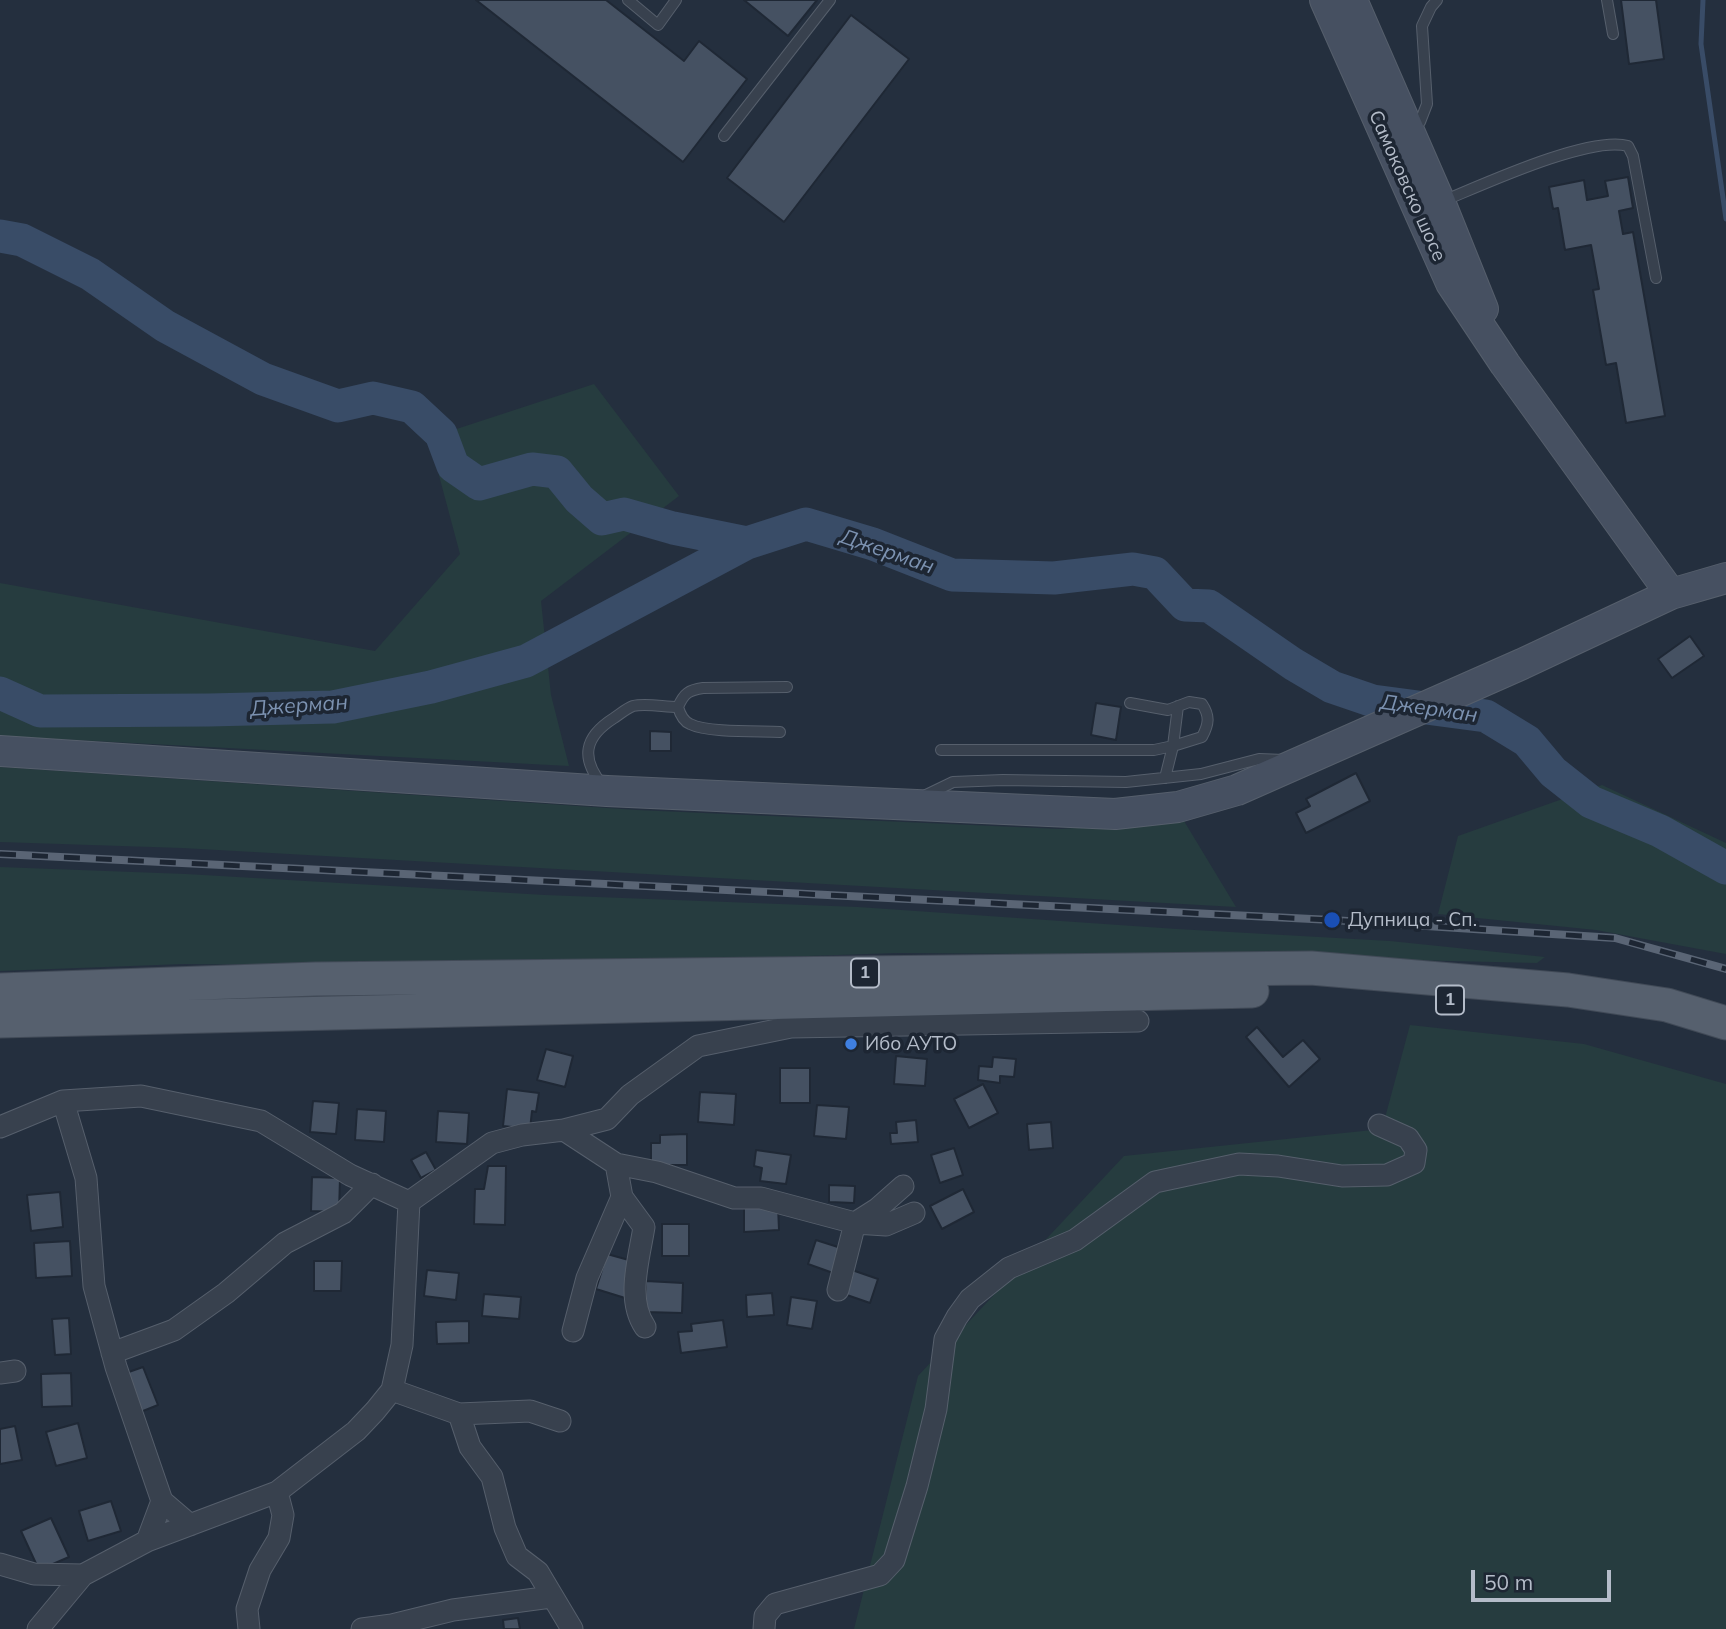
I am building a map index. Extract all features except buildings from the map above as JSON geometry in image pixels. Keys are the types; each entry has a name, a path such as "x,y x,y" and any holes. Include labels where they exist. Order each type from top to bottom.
{"main road":[{"name":"Самоковско шосе","path":"1325,0 1451,283 1505,365 1671,594"},
{"name":"Самоковско шосе","path":"1352,0 1440,202 1505,365"},
{"path":"0,751 607,791 1115,814 1178,807 1237,790 1311,759 1671,594 1726,578"},
{"name":"1","path":"0,990 316,979 1311,968 1568,990 1667,1005 1726,1023"},
{"name":"1","path":"0,1021 1325,989 1663,1021 1726,1040"}],"street":[{"path":"409,1202 492,1143 607,1119 629,1095 698,1046 791,1027 1138,1021"},
{"path":"0,1127 63,1101 141,1096 261,1121 351,1174 409,1202"},
{"path":"63,1101 86,1178 94,1286 112,1353 162,1501 190,1525"},
{"path":"764,1629 765,1616 775,1604 880,1575 894,1560 917,1486 936,1409 945,1339 970,1299 1009,1268 1076,1240 1155,1182 1239,1164 1278,1166 1342,1176 1387,1175 1414,1163 1416,1150 1408,1138 1379,1125"},
{"path":"564,1130 616,1164 657,1172 734,1198 761,1198 855,1223 886,1225 914,1213"},
{"path":"616,1164 622,1197 643,1227 653,1256"},
{"path":"112,1353 174,1330 226,1293 285,1243 343,1213 372,1184"},
{"path":"838,1290 855,1223 877,1209 903,1186"},
{"path":"573,1331 587,1278 622,1197"},
{"path":"38,1629 83,1574 147,1541 277,1492 356,1431 392,1390 402,1345 409,1202"},
{"path":"643,1227 635,1297 636,1315 645,1327"},
{"path":"392,1390 459,1414 530,1411 560,1421"},
{"path":"459,1414 470,1447 492,1477 505,1528 517,1556 538,1572 572,1629"},
{"path":"249,1629 247,1609 260,1570 279,1538 283,1515 277,1492"},
{"path":"147,1541 162,1501"},
{"path":"0,1564 34,1574 83,1574"},
{"path":"362,1629 393,1625 453,1610 551,1597"}],"lane":[{"path":"628,0 658,25 676,0"},
{"path":"724,136 830,0"},
{"path":"1408,129 1420,122 1425,115 1427,104 1422,26 1437,0"},
{"path":"1608,0 1614,34"},
{"path":"1440,202 1547,159 1615,142 1628,146 1633,156 1656,278"},
{"path":"780,732 702,728 688,724 680,715 678,707 683,695 691,689 717,686 787,687"},
{"path":"941,750 1154,750 1202,737 1208,726 1209,714 1202,704 1189,702 1168,710 1130,703"},
{"path":"607,791 594,775 589,762 588,747 599,728 632,706 678,707"},
{"path":"1165,778 1173,746 1178,706"},
{"path":"904,806 953,782 1003,779 1126,782 1201,774 1259,759 1311,759"}],"green space":[{"path":"594,384 679,496 541,601 551,695 569,766 0,736 0,583 375,651 460,554 429,438"},
{"path":"0,767 637,810 1060,829 1184,821 1236,907 182,848 0,842"},
{"path":"1602,785 1726,843 1726,954 1596,930 1438,914 1458,836"},
{"path":"0,867 186,874 545,895 858,907 1390,941 1545,957 1537,963 1190,955 896,953 490,967 183,964 0,971"},
{"path":"1410,1025 1584,1044 1726,1084 1726,1629 854,1629 918,1376 1124,1156 1382,1129"}],"waterway":[{"path":"1703,0 1701,44 1726,219"},
{"path":"0,236 22,240 90,274 165,326 263,379 338,406 373,398 412,407 441,434 453,466 479,484 532,469 557,472 579,499 602,519 624,514 673,528 747,543"},
{"name":"Джерман","path":"0,693 40,711 209,710 333,707 431,687 526,661 747,543 806,524 873,544 952,575 1054,578 1133,569 1155,573 1185,605 1209,606 1293,664 1332,687 1373,701 1486,716 1527,741 1553,772 1591,802 1660,831 1726,868"}],"railway":[{"path":"0,854 1332,920 1615,938 1726,969"}],"place":[{"name":"Дупница - Сп.","path":"1332,920"},
{"name":"Ибо АУТО","path":"851,1044"}]}
